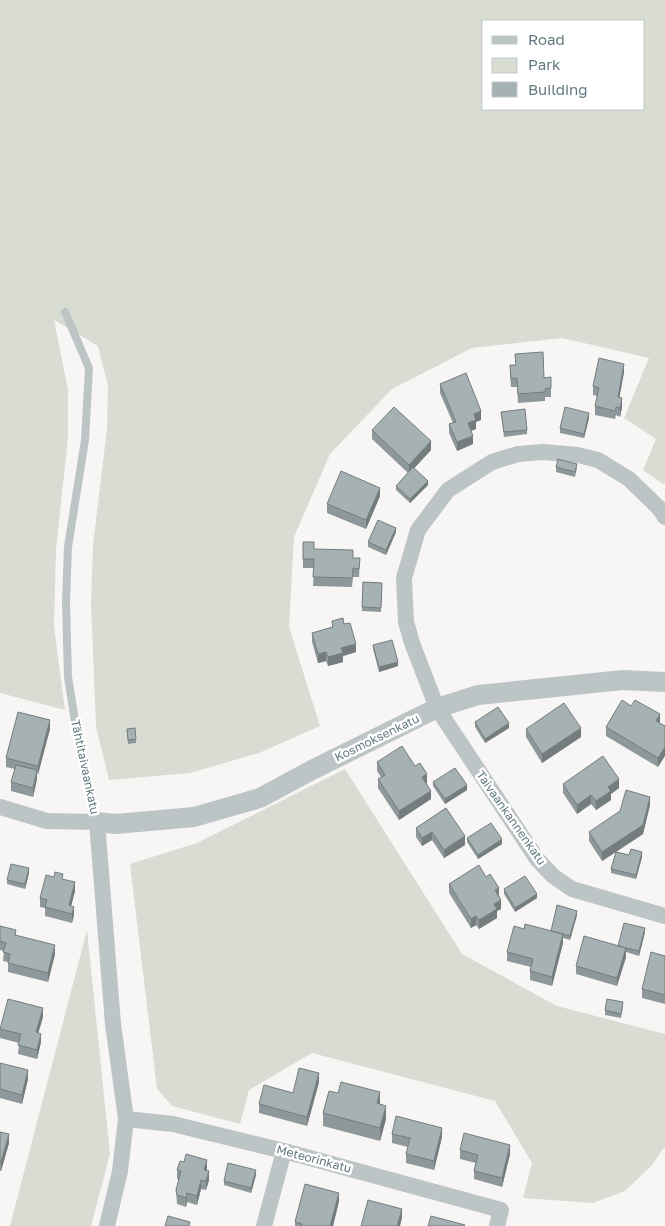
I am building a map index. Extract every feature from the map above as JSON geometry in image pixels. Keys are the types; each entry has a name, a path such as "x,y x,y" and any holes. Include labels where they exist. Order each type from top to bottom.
{"street":[{"name":"Taivaankannenkatu","path":"665,518 659,508 629,479 598,460 578,455 542,452 518,454 492,462 448,490 418,530 404,578 406,622 437,708 537,859 553,876 572,889 590,896 665,916"},
{"name":"Kosmoksenkatu","path":"97,822 116,824 194,817 260,798 437,708 478,696 623,680 665,682"},
{"path":"0,808 47,821 97,822"},
{"name":"Tähtitaivaankatu","path":"97,822 113,1024 126,1119 120,1171 107,1226"},
{"name":"Meteorinkatu","path":"126,1119 173,1124 284,1151 499,1218"},
{"path":"264,1226 284,1151"}],"lane":[{"name":"Tähtitaivaankatu","path":"65,312 89,368 85,440 68,547 66,602 68,676 81,759 97,822"}],"green space":[{"path":"0,0 665,0 665,482 663,484 643,470 656,439 624,418 649,358 562,338 472,348 392,389 330,454 294,537 289,627 320,726 259,753 190,773 109,780 96,727 91,602 93,545 107,429 108,386 98,346 54,320 68,390 68,438 56,549 54,626 65,710 0,693"},
{"path":"345,769 462,954 557,1006 665,1034 665,1146 652,1165 625,1191 593,1203 523,1198 532,1163 495,1101 312,1053 249,1090 240,1124 172,1106 157,1089 130,864 197,843"},
{"path":"87,930 110,1154 91,1226 10,1226"}],"building":[{"path":"543,352 544,378 551,377 551,388 545,389 545,392 518,394 517,378 511,379 510,365 516,365 515,354"},
{"path":"599,358 624,364 618,397 622,398 620,408 616,407 615,411 595,406 599,388 593,386"},
{"path":"466,373 481,411 474,414 476,420 468,423 473,436 457,442 449,424 456,422 440,384"},
{"path":"394,407 431,441 409,465 372,430"},
{"path":"565,407 589,413 584,434 560,428"},
{"path":"525,409 527,430 504,432 501,412"},
{"path":"558,459 577,464 575,472 556,467"},
{"path":"413,467 428,481 410,499 396,486"},
{"path":"341,471 380,488 366,520 327,504"},
{"path":"378,520 396,528 386,550 368,542"},
{"path":"303,542 314,542 314,549 353,550 353,558 360,558 359,569 353,568 352,578 313,577 314,559 303,559"},
{"path":"363,582 382,583 381,608 362,607"},
{"path":"343,618 344,624 350,623 356,644 341,648 343,653 328,657 326,652 318,654 312,633 333,627 332,621"},
{"path":"392,640 398,662 379,667 373,645"},
{"path":"622,700 631,706 635,700 660,714 656,721 665,726 665,747 658,758 606,727"},
{"path":"564,703 581,728 542,754 526,729"},
{"path":"498,707 509,723 485,739 475,722"},
{"path":"18,712 50,720 38,766 6,758"},
{"path":"135,728 136,739 128,740 127,729"},
{"path":"402,746 415,766 420,763 427,774 422,777 431,791 399,811 378,779 385,775 377,762"},
{"path":"603,756 619,779 608,787 611,791 596,801 591,795 577,805 563,784"},
{"path":"16,765 37,770 33,788 11,782"},
{"path":"455,768 467,785 445,799 433,782"},
{"path":"626,790 650,797 643,825 602,852 589,832 620,811"},
{"path":"446,808 465,836 444,850 432,832 422,838 416,828"},
{"path":"491,823 502,839 478,855 467,838"},
{"path":"631,849 642,852 636,875 611,869 616,852 629,855"},
{"path":"11,864 29,868 25,884 7,880"},
{"path":"479,865 486,877 490,874 499,888 495,890 501,900 494,904 497,909 479,920 476,916 471,919 449,884"},
{"path":"55,872 63,874 62,879 75,882 69,905 74,907 72,914 45,907 47,900 40,898 46,875 54,877"},
{"path":"525,876 537,894 515,908 504,889"},
{"path":"557,905 577,911 570,936 551,931"},
{"path":"624,923 645,928 639,951 618,946"},
{"path":"525,924 563,934 552,977 530,971 533,959 507,952 514,926 524,929"},
{"path":"0,926 16,930 15,935 55,945 48,973 8,963 10,954 3,952 6,943 0,941"},
{"path":"584,936 626,948 617,978 576,966"},
{"path":"651,952 665,956 665,995 642,989"},
{"path":"8,999 43,1008 36,1032 41,1034 37,1050 18,1045 21,1034 0,1029"},
{"path":"607,999 623,1002 621,1014 605,1010"},
{"path":"0,1063 28,1070 22,1095 0,1089"},
{"path":"299,1068 319,1073 307,1117 259,1104 264,1085 293,1093"},
{"path":"341,1082 380,1092 377,1103 386,1106 380,1128 323,1113 329,1091 338,1093"},
{"path":"396,1116 442,1128 434,1161 406,1154 410,1138 392,1134"},
{"path":"0,1132 9,1134 1,1162 0,1162"},
{"path":"464,1133 510,1145 502,1178 474,1171 478,1155 460,1150"},
{"path":"186,1154 207,1160 204,1170 209,1171 206,1181 201,1180 197,1196 187,1193 186,1198 177,1195 176,1190 181,1171 177,1170 180,1161 184,1162"},
{"path":"228,1163 256,1170 251,1188 224,1181"},
{"path":"305,1184 339,1193 330,1226 301,1226 302,1224 295,1222"},
{"path":"368,1200 402,1209 397,1226 361,1226"},
{"path":"168,1216 190,1222 189,1226 165,1226"},
{"path":"431,1216 465,1225 428,1226"}]}
